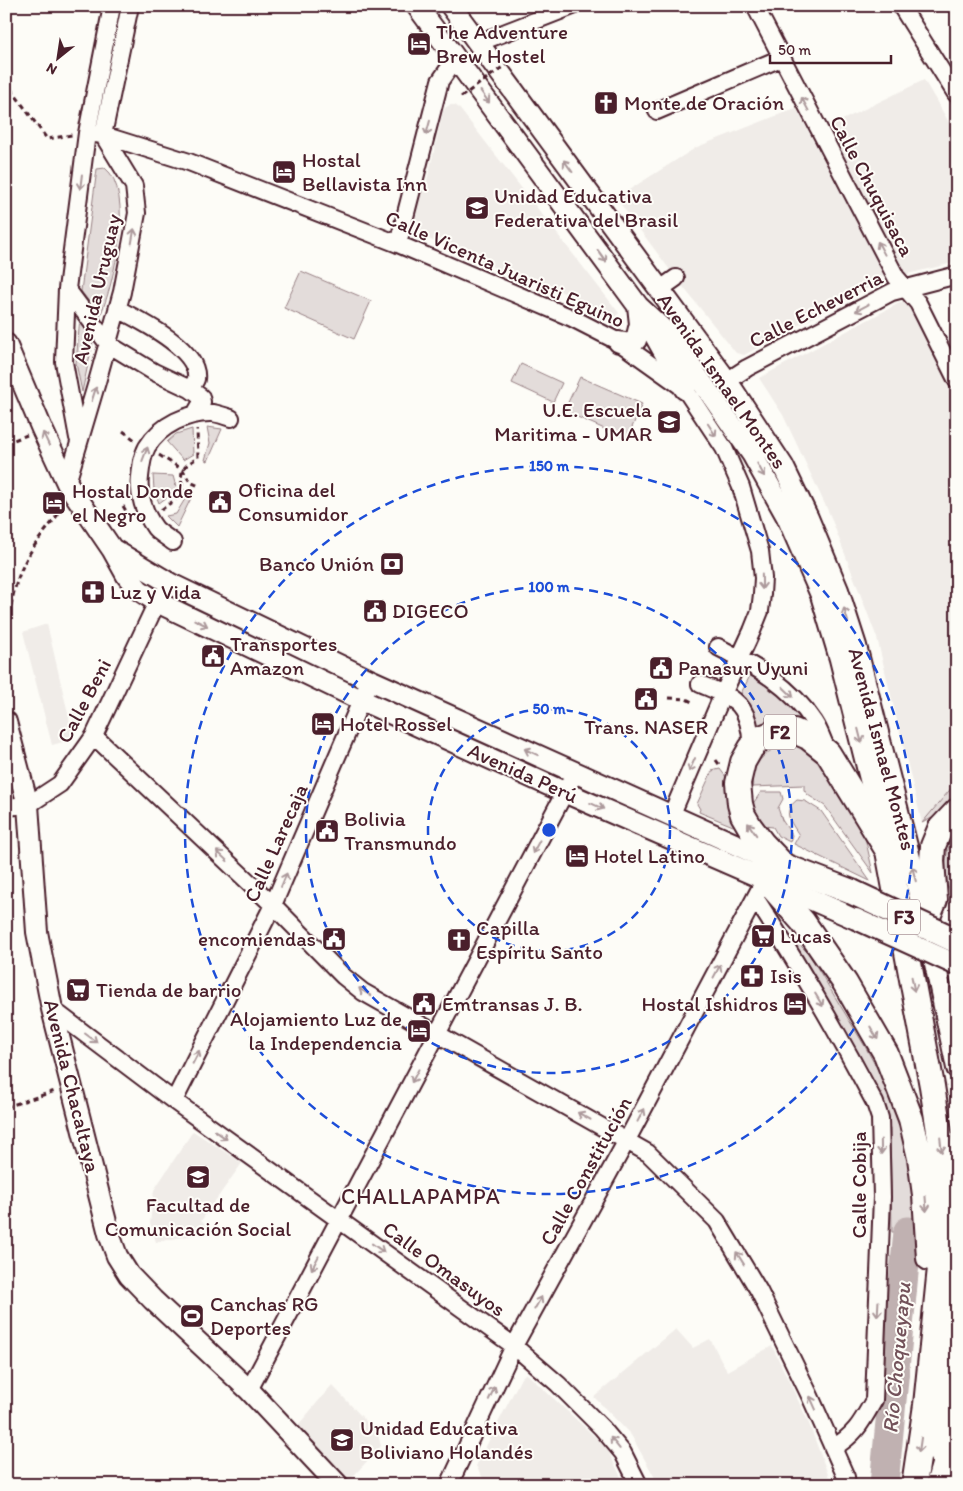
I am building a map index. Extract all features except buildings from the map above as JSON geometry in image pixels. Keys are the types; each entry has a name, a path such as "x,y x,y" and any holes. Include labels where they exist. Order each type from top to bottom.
{"highway":[{"name":"F2","path":"768,881 762,843 743,815 740,804 738,794 739,774 751,748 761,738 776,732 794,731 808,737 828,753 888,850 932,1086 941,1144 946,1209 926,1405 914,1485"},
{"path":"926,921 935,900 932,861 933,846 940,829 957,811"},
{"path":"768,881 803,922 845,983 886,1054 911,1119 926,1195 929,1252 925,1316 926,1405"},
{"name":"Avenida Perú","path":"768,881 852,892 957,941"},
{"path":"937,1485 957,1420"}],"main road":[{"name":"Avenida Ismael Montes","path":"417,6 638,306 667,333 752,454 787,517 820,595 840,659 888,850"},
{"name":"Avenida Ismael Montes","path":"451,6 727,381 783,466 808,518 838,590 858,656 926,921 957,1068"},
{"path":"456,58 478,43"},
{"path":"638,306 659,290"},
{"path":"619,342 631,344 636,340 640,324 638,306"},
{"path":"638,306 685,389"},
{"name":"Avenida Perú","path":"6,344 67,483 112,549 126,576 139,590 157,602 362,700 564,792 957,964"},
{"name":"Avenida Perú","path":"112,549 171,584 370,680 670,816 768,881"},
{"name":"Avenida Chacaltaya","path":"6,722 28,805 38,932 52,1009 109,1234 117,1256 129,1275 153,1300 249,1390 338,1485"},
{"path":"662,835 670,816"},
{"path":"937,1485 957,1280"}],"street":[{"name":"Avenida Uruguay","path":"79,440 64,362 67,289 95,134 112,6"},
{"name":"Avenida Uruguay","path":"95,134 130,6"},
{"path":"478,43 573,6"},
{"name":"Calle Chuquisaca","path":"755,6 896,277 918,303 957,381"},
{"path":"901,6 956,94"},
{"path":"398,244 440,80 456,58"},
{"path":"657,111 781,58"},
{"name":"Avenida Uruguay","path":"67,483 118,309 137,213 134,186 95,134"},
{"name":"Calle Vicenta Juaristi Eguino","path":"95,134 189,162 398,244 572,318 619,342 685,389 724,448 741,487 760,551 763,578 760,611 670,816"},
{"name":"Calle Echeverria","path":"727,381 747,368 892,292 957,275"},
{"path":"659,290 676,278"},
{"path":"67,289 108,344 154,372 190,389 201,397 202,402 196,420"},
{"path":"118,309 172,340 185,352 196,370 196,380 190,389"},
{"path":"173,542 155,528 142,504 139,484 141,464 146,447 157,434 175,420 196,420 214,413 232,418"},
{"name":"Calle Beni","path":"6,807 28,805 60,784 94,736 157,602 171,584"},
{"path":"718,647 772,678 803,707 815,723 828,753"},
{"name":"Calle Larecaja","path":"174,1101 273,904 370,680"},
{"path":"700,684 735,700 746,716 750,729 751,748"},
{"path":"94,736 273,904 343,976 363,992 648,1153 717,1221 759,1291 810,1396 846,1477 847,1485"},
{"path":"249,1390 575,773"},
{"name":"Calle Constitución","path":"449,1485 514,1346 768,881"},
{"name":"Calle Cobija","path":"768,881 792,954 875,1103 880,1118 882,1197 874,1400 862,1423 848,1438 833,1448"},
{"name":"Calle Omasuyos","path":"52,1009 174,1101 514,1346 558,1384 602,1428 623,1453 639,1485"}],"path":[{"path":"462,97 511,61"},
{"path":"6,82 47,139 95,134"},
{"path":"157,514 184,492 180,479 183,470 188,462 198,458 196,420"},
{"path":"123,431 140,443"},
{"path":"154,452 183,470 190,482 199,486"},
{"path":"6,631 8,630 10,610 18,576 28,557 61,510 67,483"},
{"path":"669,698 686,699 692,702"},
{"path":"6,1107 72,1085"}],"shaded area":[{"path":"924,80 957,136 957,262 903,275 830,126"},
{"name":"Unidad Educativa Federativa del Brasil","path":"450,105 455,105 459,108 619,313 612,320 571,296 530,278 528,282 410,231 423,185 426,185 443,112"},
{"path":"796,108 883,273 881,281 744,355 736,353 676,278 616,198 697,147"},
{"path":"105,168 114,180 119,196 120,217 116,262 100,316 81,291 97,169"},
{"path":"301,271 371,301 354,339 284,308"},
{"path":"905,300 947,382 957,415 957,784 954,785 922,823 877,638 830,515 783,415 759,378"},
{"path":"80,317 94,337 82,392 76,363"},
{"path":"521,364 562,383 553,402 512,383"},
{"path":"580,377 642,404 627,439 564,411"},
{"path":"207,427 222,429 208,461 205,460 210,443"},
{"path":"192,429 193,454 183,460 167,442 176,434"},
{"path":"153,475 173,476 177,490 159,503 154,490"},
{"path":"188,494 192,496 177,527 166,516 176,514"},
{"path":"187,601 349,674 344,683 183,609"},
{"path":"47,624 74,739 52,745 23,632"},
{"path":"752,672 781,694 804,720 793,719 758,729 747,702 740,695"},
{"path":"389,693 551,766 547,774 386,702"},
{"path":"785,743 807,745 851,803 865,837 873,873 825,806 808,795 804,790 804,785 753,787 754,771 760,759 771,750"},
{"path":"720,769 726,777 729,808 736,824 733,826 699,812 700,809 697,804 712,771"},
{"path":"957,784 957,796 934,817 922,823 954,785"},
{"path":"761,792 781,792 783,799 778,808 782,820 792,835 790,842 778,836 773,827 764,826 752,805"},
{"path":"797,800 805,801 821,811 870,881 794,844 799,835 788,813 792,804"},
{"path":"957,831 957,921 948,887 946,864 947,853"},
{"path":"784,929 809,954 866,1048 894,1100 907,1140 921,1232 892,1232 890,1129 886,1110 865,1067"},
{"name":"Facultad de Comunicación Social","path":"193,1131 242,1163 201,1221 215,1231 156,1242 150,1223 154,1190"},
{"path":"676,1329 693,1348 710,1339 727,1371 772,1346 808,1421 832,1485 659,1485 631,1435 594,1397"},
{"path":"526,1373 606,1447 625,1485 487,1485 476,1466 521,1378"},
{"name":"Unidad Educativa Boliviano Holandés","path":"332,1385 378,1434 381,1446 346,1484 294,1430"}],"waterway":[{"name":"Río Choqueyapu","path":"884,1485 908,1231"}],"place":[{"name":"The Adventure Brew Hostel","path":"419,44"},
{"name":"Monte de Oración","path":"606,103"},
{"name":"Hostal Bellavista Inn","path":"284,172"},
{"name":"Unidad Educativa Federativa del Brasil","path":"477,208"},
{"name":"U.E. Escuela Maritima - UMAR","path":"669,422"},
{"name":"Oficina del Consumidor","path":"220,502"},
{"name":"Hostal Donde el Negro","path":"54,503"},
{"name":"Banco Unión","path":"392,564"},
{"name":"Luz y Vida","path":"93,592"},
{"name":"DIGECO","path":"375,611"},
{"name":"Transportes Amazon","path":"213,656"},
{"name":"Panasur Uyuni","path":"661,668"},
{"name":"Trans. NASER","path":"646,699"},
{"name":"Hotel Rossel","path":"323,724"},
{"name":"Bolivia Transmundo","path":"327,831"},
{"name":"Hotel Latino","path":"577,856"},
{"name":"Lucas","path":"763,936"},
{"name":"encomiendas","path":"334,939"},
{"name":"Capilla Espíritu Santo","path":"459,940"},
{"name":"Isis","path":"752,976"},
{"name":"Tienda de barrio","path":"78,990"},
{"name":"Emtransas J. B.","path":"424,1004"},
{"name":"Hostal Ishidros","path":"795,1004"},
{"name":"Alojamiento Luz de la Independencia","path":"419,1031"},
{"name":"Facultad de Comunicación Social","path":"198,1177"},
{"name":"Canchas RG Deportes","path":"192,1316"},
{"name":"Unidad Educativa Boliviano Holandés","path":"342,1440"}],"district":[{"name":"CHALLAPAMPA","path":"421,1196"}]}
